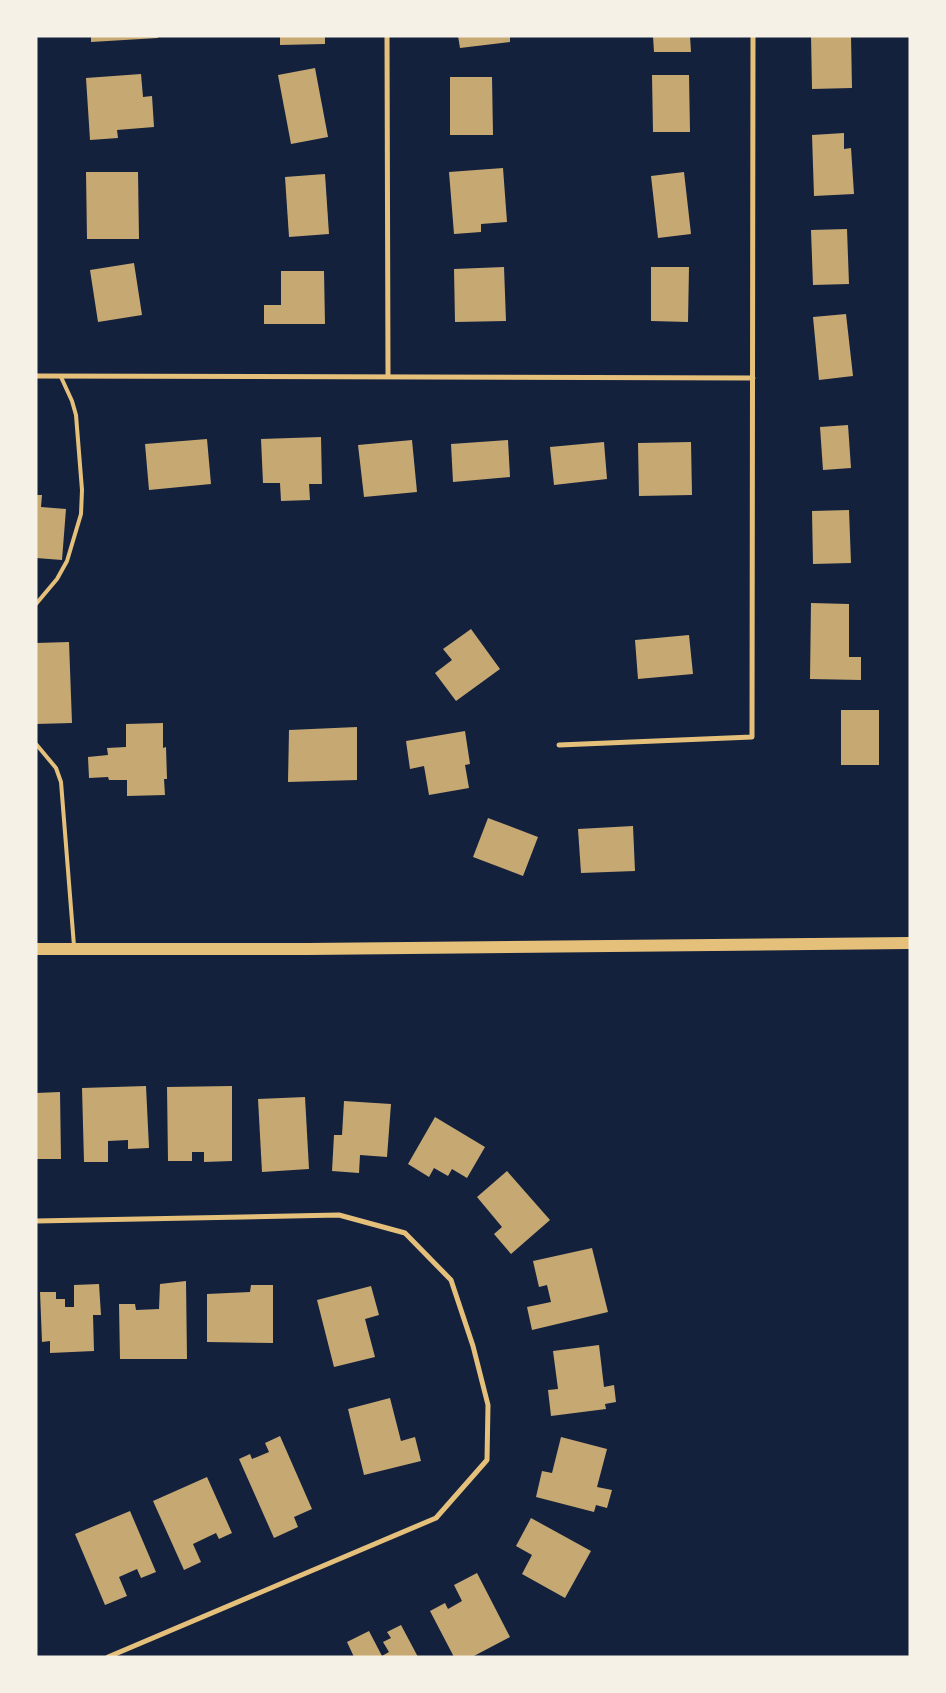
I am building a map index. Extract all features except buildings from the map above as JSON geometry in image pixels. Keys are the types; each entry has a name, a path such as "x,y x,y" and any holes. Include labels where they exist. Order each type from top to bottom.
{"main road":[{"path":"36,948 307,949 910,942"}],"street":[{"path":"387,36 388,376"},
{"path":"559,745 752,737 753,36"},
{"path":"36,376 753,378"},
{"path":"36,1221 339,1215 405,1233 450,1280 474,1346 488,1405 487,1460 436,1518 108,1657"}],"lane":[{"path":"36,604 57,579 67,562 82,514 76,415 61,377"},
{"path":"36,744 56,768 61,782 74,948"}]}
